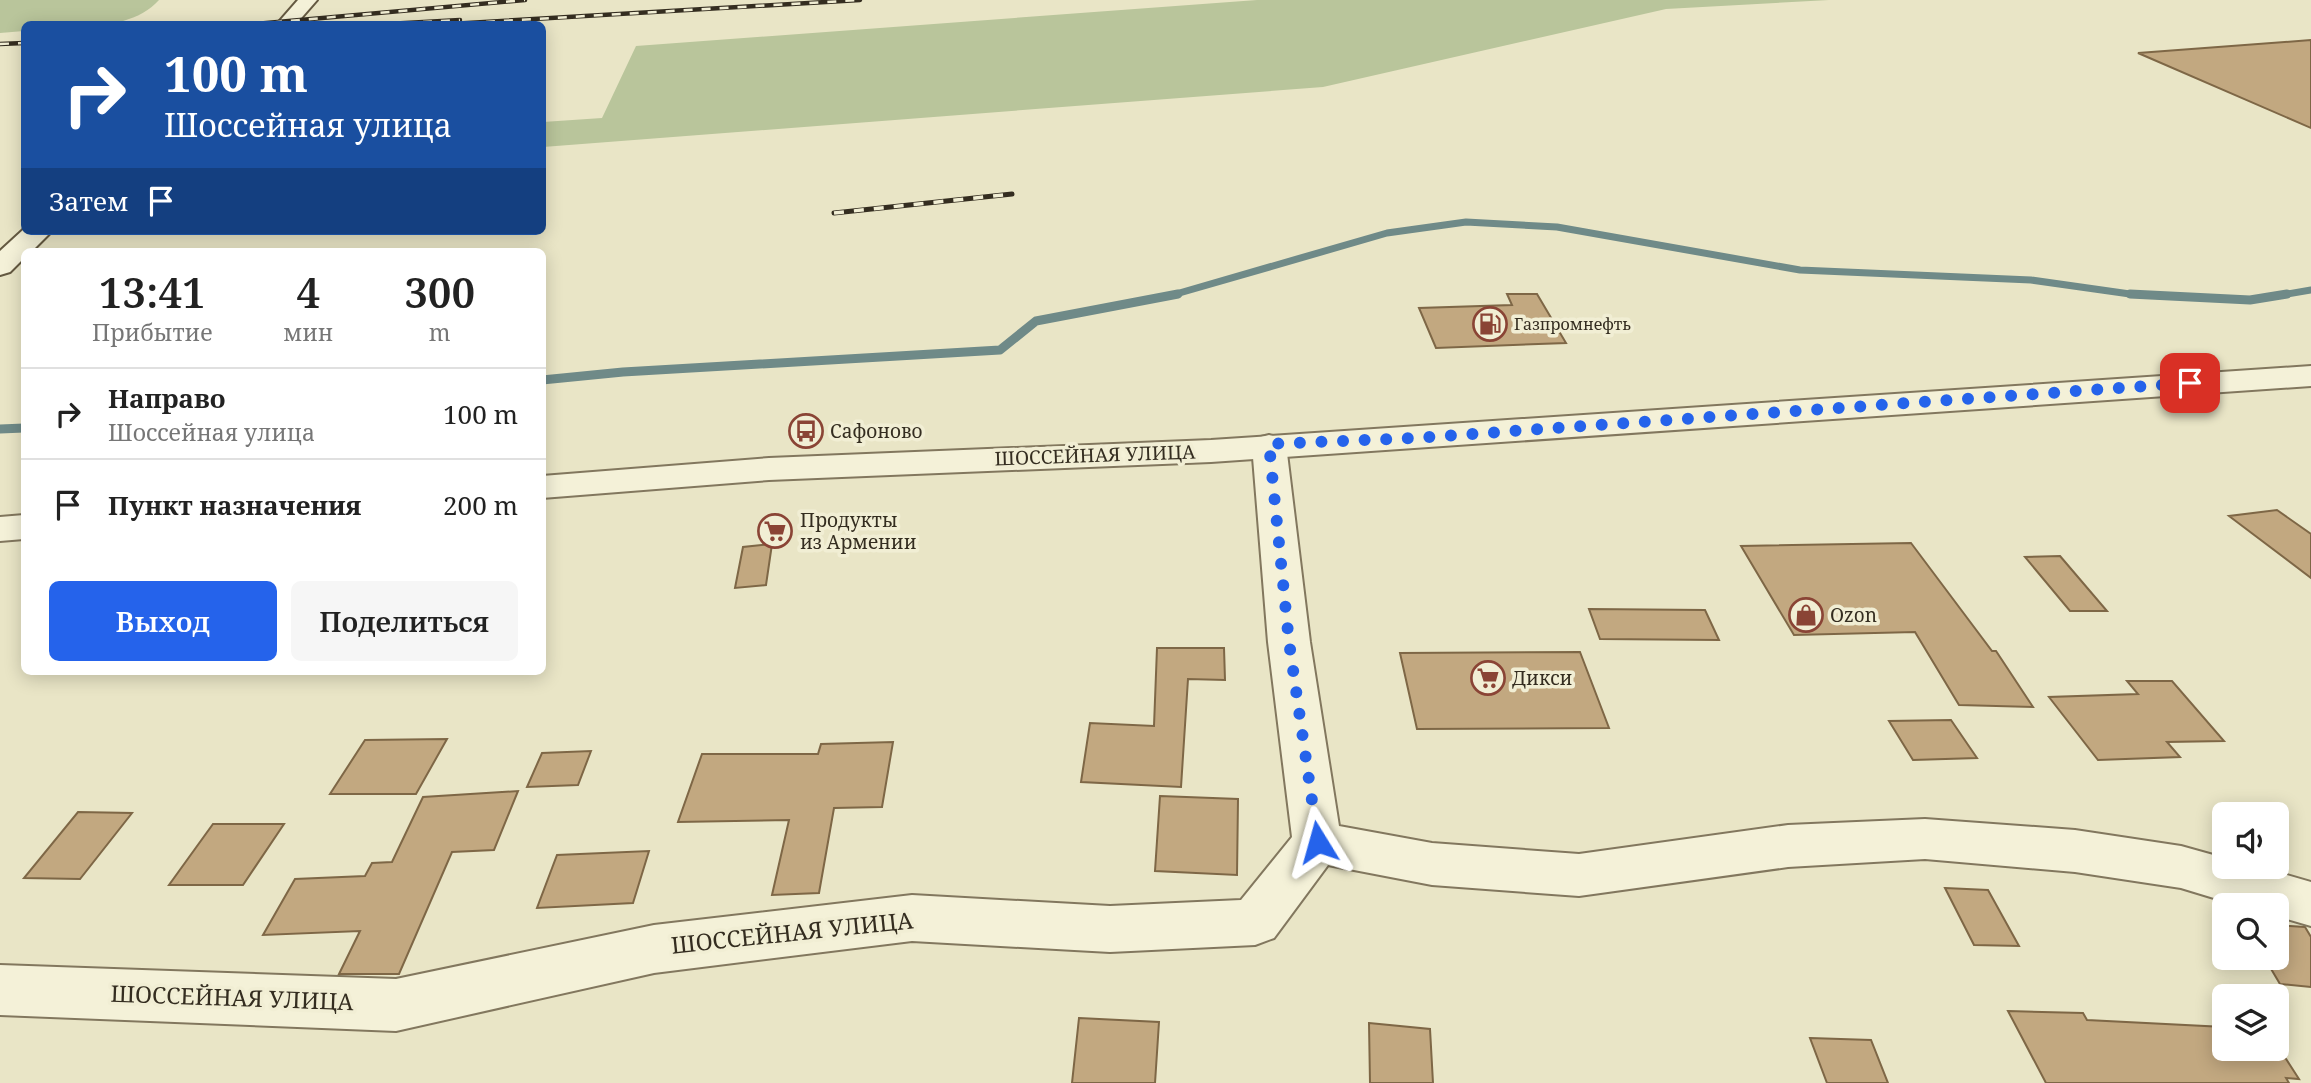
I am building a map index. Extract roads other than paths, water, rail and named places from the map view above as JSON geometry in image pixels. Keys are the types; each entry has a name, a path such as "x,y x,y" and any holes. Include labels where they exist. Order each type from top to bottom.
{"street":[{"path":"289,21 308,0"},
{"path":"0,266 34,235"},
{"name":"ШОССЕЙНАЯ УЛИЦА","path":"546,487 769,469 1211,451 1269,444 1442,436 2311,376"},
{"path":"1269,444 1289,642 1318,842 1432,864 1579,875 1788,846 1925,839 2075,851 2181,867 2311,904"},
{"path":"0,529 21,527"},
{"name":"ШОССЕЙНАЯ УЛИЦА","path":"0,990 396,1004 654,949 912,918 1110,929 1255,922 1318,842"}],"waterway":[{"path":"1172,295 1387,233 1466,222 1557,227 1800,270 2031,280 2130,294"},
{"path":"2276,296 2311,290"},
{"path":"1172,295 1178,294"},
{"path":"2130,294 2250,300 2287,294"},
{"path":"2130,294 2164,296"},
{"path":"546,380 623,372 1000,350 1036,321 1172,295"},
{"path":"0,429 21,428"}],"railway":[{"path":"289,21 525,0"},
{"path":"501,21 860,0"},
{"path":"442,21 460,20"},
{"path":"0,44 21,43"},
{"path":"834,213 1012,194"}],"place":[{"name":"Газпромнефть","path":"1490,324"},
{"name":"Сафоново","path":"806,431"},
{"name":"Продукты из Армении","path":"775,531"},
{"name":"Ozon","path":"1806,615"},
{"name":"Дикси","path":"1488,678"}]}
